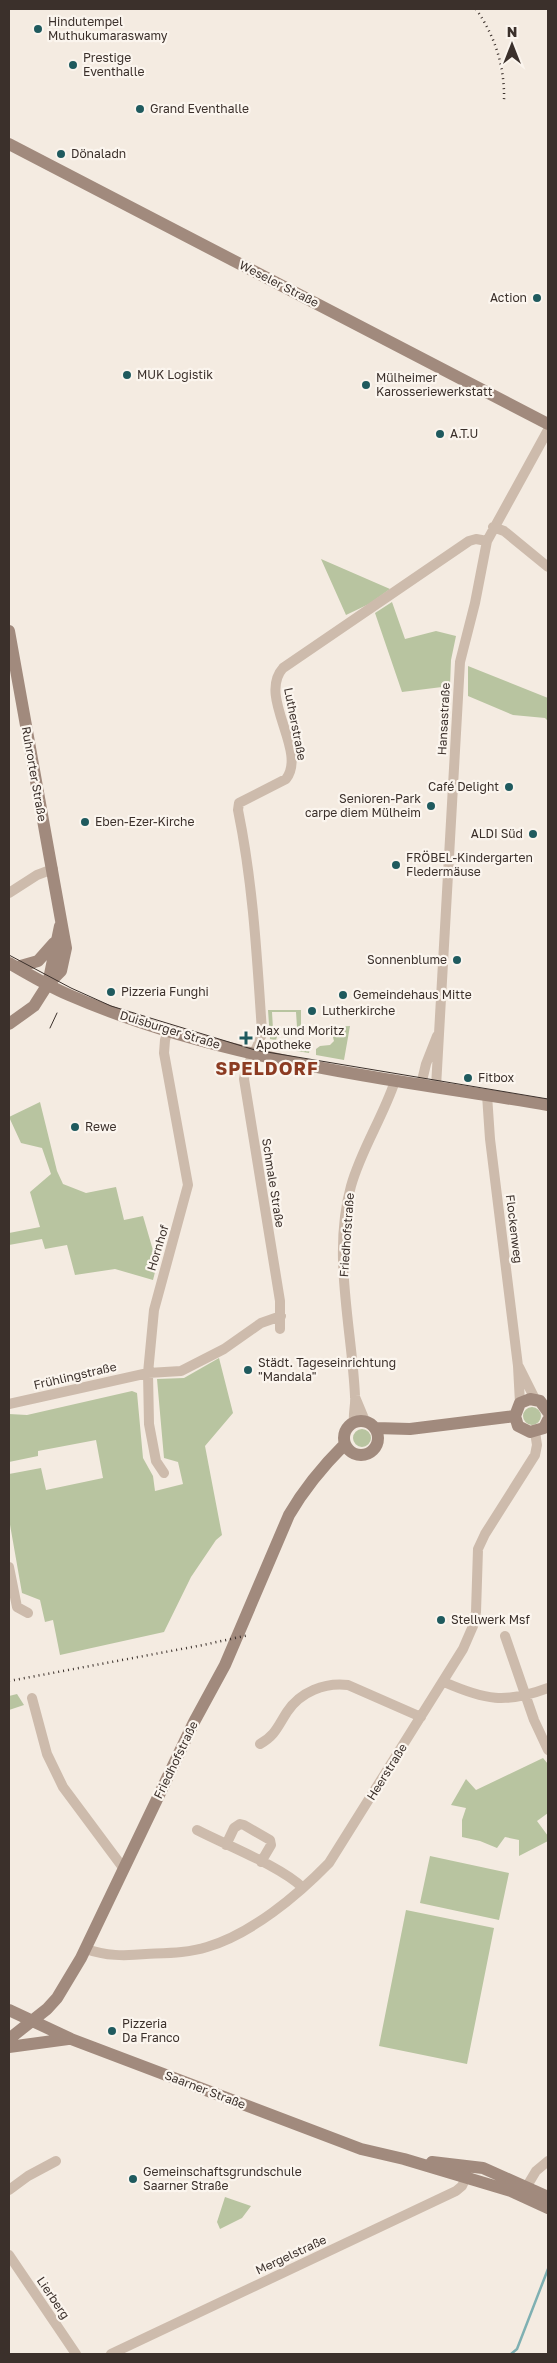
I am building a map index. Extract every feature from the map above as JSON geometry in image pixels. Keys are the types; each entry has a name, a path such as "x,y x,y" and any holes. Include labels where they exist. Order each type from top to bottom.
{"main road":[{"name":"Weseler Straße","path":"9,144 548,424"},
{"name":"Ruhrorter Straße","path":"9,631 66,948 61,971 48,984"},
{"name":"Ruhrorter Straße","path":"48,984 61,916"},
{"path":"13,965 38,961 58,939"},
{"name":"Duisburger Straße","path":"13,965 48,984 107,1010 168,1031 252,1056 548,1105"},
{"path":"9,1024 34,1006 48,984"},
{"path":"535,1399 540,1401 548,1412 544,1428 535,1432 522,1429 515,1416 520,1403 535,1399"},
{"path":"365,1424 410,1429 515,1416"},
{"name":"Friedhofstraße","path":"9,2039 47,2009 57,1998 86,1949 194,1722 225,1666 279,1535 298,1499 324,1467 345,1444 346,1429 365,1424 378,1443 368,1454 354,1454 324,1467"},
{"path":"378,1443 410,1429"},
{"path":"345,1444 354,1454"},
{"name":"Saarner Straße","path":"9,2010 71,2039 361,2149 468,2172 548,2208"},
{"path":"9,2046 71,2039"},
{"name":"Saarner Straße","path":"468,2172 482,2168 548,2196"}],"street":[{"name":"Hansastraße","path":"436,1087 460,662 475,602 486,541 548,430"},
{"path":"493,527 504,531 548,567"},
{"name":"Lutherstraße","path":"252,1056 259,1046 262,1032 248,864 238,810 239,803 243,799 286,779 292,767 274,684 278,673 469,541 476,539 486,541"},
{"path":"9,893 37,875 53,869"},
{"name":"Hansastraße","path":"421,1085 426,1064 440,1028"},
{"name":"Hornhof","path":"164,1473 156,1460 149,1424 148,1373 154,1310 188,1185 164,1053 164,1044 168,1031"},
{"name":"Schmale Straße","path":"252,1056 245,1069 244,1079 281,1316 280,1330"},
{"name":"Friedhofstraße","path":"365,1424 355,1397 344,1290 344,1242 347,1207 350,1186 395,1081"},
{"name":"Flockenweg","path":"487,1095 490,1139 518,1366 520,1403"},
{"path":"148,1373 181,1370 224,1349 261,1323 281,1316"},
{"name":"Flockenweg","path":"518,1366 535,1399"},
{"name":"Frühlingstraße","path":"9,1404 148,1373"},
{"name":"Heerstraße","path":"86,1949 113,1956 156,1954 208,1947 268,1916 304,1888 338,1850 444,1682 473,1626 476,1612 478,1549 485,1534 535,1455 537,1445 535,1432"},
{"path":"9,1567 17,1607 28,1613"},
{"path":"505,1636 534,1720 548,1750"},
{"path":"444,1682 481,1698 491,1699 525,1694 548,1688"},
{"path":"260,1744 269,1739 278,1730 288,1710 298,1699 309,1692 336,1683 348,1685 421,1717"},
{"path":"32,1698 47,1754 63,1787 124,1869"},
{"path":"226,1845 234,1828 240,1824 244,1825 270,1840 271,1845 261,1862"},
{"path":"197,1830 261,1862 297,1882 304,1888"},
{"path":"9,2190 28,2176 56,2161"},
{"path":"527,2186 536,2171 548,2161"},
{"name":"Mergelstraße","path":"111,2354 456,2191 462,2186 468,2172"},
{"name":"Lierberg","path":"9,2255 76,2354"}],"green space":[{"path":"321,559 390,589 369,604 346,615"},
{"path":"392,602 405,639 436,631 456,636 451,660 450,686 402,692 375,613"},
{"path":"468,666 548,698 548,721 545,718 513,715 468,696"},
{"path":"268,1010 301,1010 301,1027 297,1027 296,1012 272,1012 273,1029 279,1030 276,1040 270,1039"},
{"path":"350,1026 344,1060 316,1055 316,1049 320,1046 330,1045 334,1041 330,1027"},
{"path":"271,1045 310,1048 309,1053 273,1047"},
{"path":"40,1102 57,1171 63,1184 86,1193 116,1187 124,1220 143,1216 157,1264 153,1280 115,1269 75,1275 67,1245 45,1249 42,1239 9,1245 9,1233 40,1227 30,1192 51,1174 42,1148 21,1143 9,1117"},
{"path":"219,1358 233,1413 205,1446 222,1535 216,1540 191,1577 164,1632 60,1655 53,1620 45,1622 40,1600 22,1593 9,1519 9,1474 41,1468 46,1490 103,1478 96,1440 38,1451 38,1456 9,1462 9,1414 27,1415 132,1391 137,1393 143,1458 153,1476 155,1491 183,1484 178,1462 164,1458 157,1379 184,1378"},
{"path":"532,1407 538,1410 541,1416 538,1422 532,1425 526,1422 523,1416 526,1410"},
{"path":"362,1429 368,1432 371,1438 368,1444 362,1447 356,1444 353,1438 356,1432"},
{"path":"17,1694 24,1705 9,1710 9,1696"},
{"path":"543,1758 548,1764 548,1813 537,1821 548,1836 548,1841 519,1856 519,1840 505,1837 497,1848 480,1841 462,1837 462,1820 466,1808 451,1805 466,1779 476,1790"},
{"path":"430,1856 509,1873 499,1920 420,1903"},
{"path":"406,1910 494,1928 467,2064 379,2046"},
{"path":"225,2197 251,2206 242,2218 220,2229 217,2222"}],"waterway":[{"path":"511,2354 517,2349 548,2269"}],"tram line":[{"path":"9,955 71,988 111,1006 255,1050 548,1099"},
{"path":"50,1028 57,1013"}],"railway":[{"path":"476,9 489,30 498,52 503,76 504,101"},
{"path":"9,1681 249,1635"}],"place":[{"name":"Hindutempel Muthukumaraswamy","path":"38,29"},
{"name":"Prestige Eventhalle","path":"73,65"},
{"name":"Grand Eventhalle","path":"140,109"},
{"name":"Dönaladn","path":"61,154"},
{"name":"Action","path":"537,298"},
{"name":"MUK Logistik","path":"127,375"},
{"name":"Mülheimer Karosseriewerkstatt","path":"366,385"},
{"name":"A.T.U","path":"440,434"},
{"name":"Café Delight","path":"509,787"},
{"name":"Senioren-Park carpe diem Mülheim","path":"431,806"},
{"name":"Eben-Ezer-Kirche","path":"85,822"},
{"name":"ALDI Süd","path":"533,834"},
{"name":"FRÖBEL-Kindergarten Fledermäuse","path":"396,865"},
{"name":"Sonnenblume","path":"457,960"},
{"name":"Pizzeria Funghi","path":"111,992"},
{"name":"Gemeindehaus Mitte","path":"343,995"},
{"name":"Lutherkirche","path":"312,1011"},
{"name":"Max und Moritz Apotheke","path":"246,1038"},
{"name":"Fitbox","path":"468,1078"},
{"name":"Rewe","path":"75,1127"},
{"name":"Städt. Tageseinrichtung \"Mandala\"","path":"248,1370"},
{"name":"Stellwerk Msf","path":"441,1620"},
{"name":"Pizzeria Da Franco","path":"112,2031"},
{"name":"Gemeinschaftsgrundschule Saarner Straße","path":"133,2179"}],"district":[{"name":"SPELDORF","path":"267,1069"}]}
